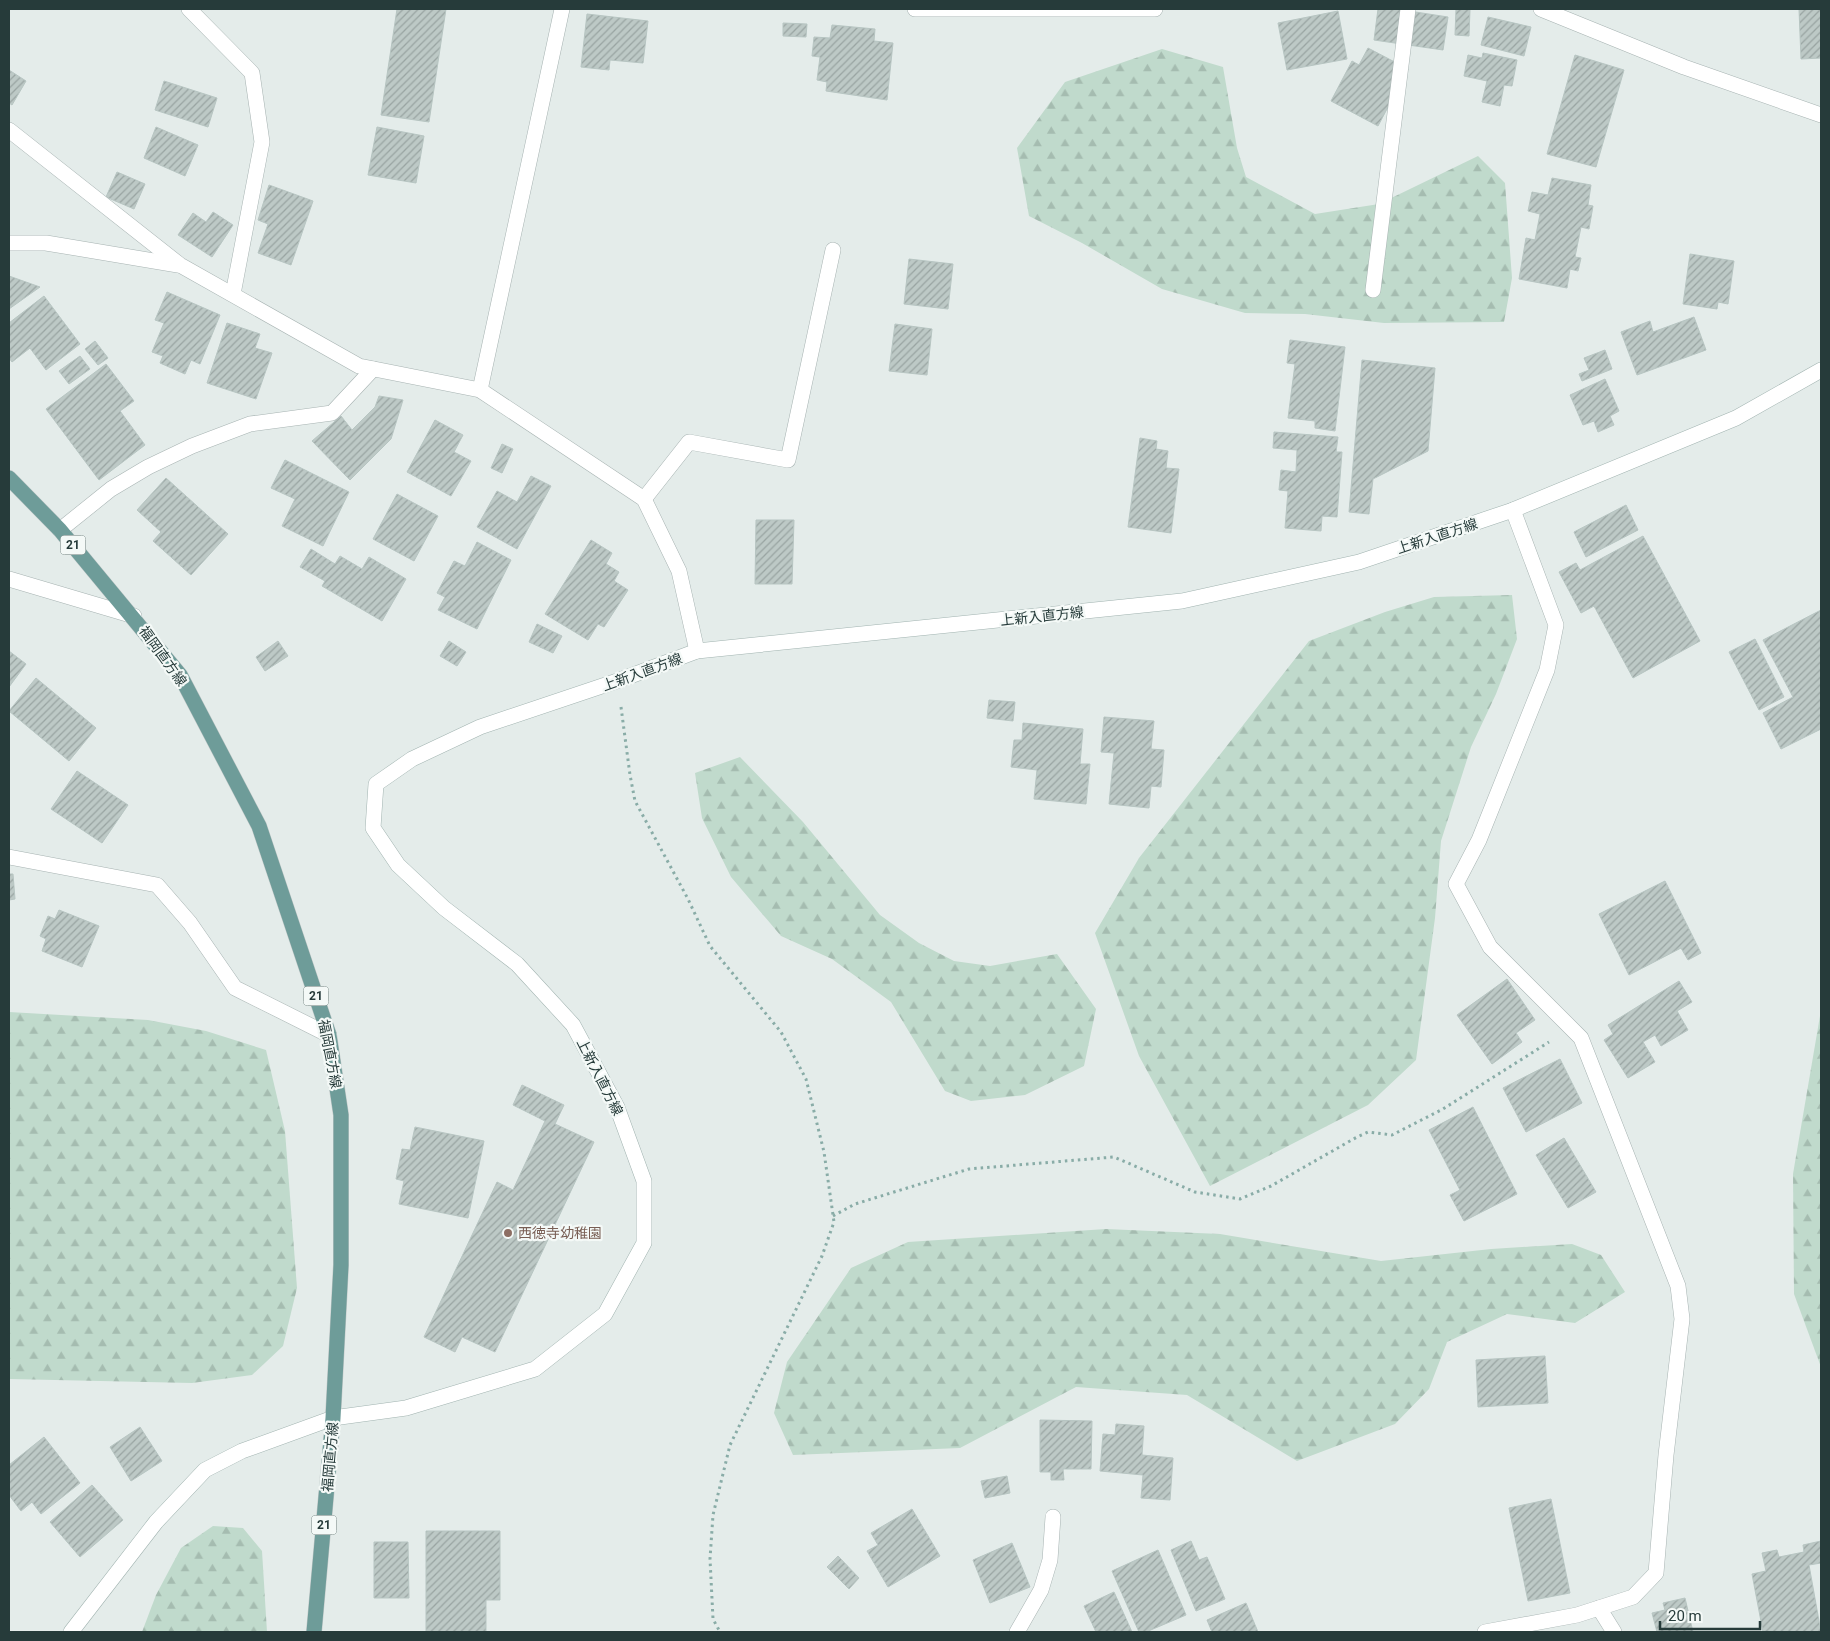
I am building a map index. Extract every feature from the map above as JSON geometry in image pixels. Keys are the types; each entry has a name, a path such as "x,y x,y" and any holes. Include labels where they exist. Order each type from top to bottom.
{"main road":[{"name":"福岡直方線","path":"9,478 60,530 134,616 180,674 259,826 329,1035 341,1115 341,1265 333,1418 314,1632"}],"street":[{"path":"190,9 252,73 262,142 234,294"},
{"path":"480,390 562,9"},
{"path":"915,9 1156,9"},
{"path":"1372,290 1408,9"},
{"path":"1541,9 1684,67 1821,115"},
{"path":"9,130 180,265 359,366 480,390 644,499 679,571 697,651"},
{"path":"9,243 46,243 180,265"},
{"path":"644,499 689,442 788,460 833,250"},
{"path":"60,530 111,489 148,467 192,446 250,424 332,413 373,369"},
{"name":"上新入直方線","path":"333,1418 406,1408 535,1369 605,1314 644,1243 644,1181 617,1107 573,1025 517,964 444,908 398,865 373,828 376,784 412,759 480,727 617,681 697,651 1182,601 1359,562 1512,510 1736,418 1821,370"},
{"path":"1485,1632 1577,1616 1633,1597 1656,1573 1666,1456 1682,1319 1678,1286 1581,1038 1490,947 1456,884 1479,840 1547,670 1556,625 1512,510"},
{"path":"9,579 134,616"},
{"path":"9,857 157,885 190,922 235,988 329,1035"},
{"path":"70,1632 156,1522 205,1470 242,1451 333,1418"},
{"path":"1017,1632 1041,1590 1050,1560 1052,1517"},
{"path":"1599,1608 1614,1632"}],"path":[{"path":"617,681 635,801 688,898 710,946 781,1032 806,1079 824,1152 834,1222 822,1256 730,1445 713,1515 710,1559 713,1619 720,1632"},
{"path":"833,1216 855,1204 969,1170 1114,1157 1195,1192 1240,1200 1271,1186 1368,1132 1392,1135 1443,1109 1571,1028"}],"green space":[{"path":"1162,49 1223,67 1237,148 1246,177 1315,214 1379,204 1478,156 1505,183 1512,278 1504,322 1384,323 1305,314 1245,313 1162,289 1082,243 1029,216 1017,148 1065,82"},
{"path":"1512,595 1517,639 1496,694 1471,747 1441,841 1435,918 1416,1060 1368,1105 1210,1186 1139,1056 1095,933 1139,858 1309,641 1385,612 1434,597"},
{"path":"740,757 803,822 880,915 919,943 954,961 990,966 1057,954 1096,1009 1084,1066 1025,1095 971,1101 945,1091 891,1002 832,959 781,936 731,877 702,818 695,773"},
{"path":"1821,1010 1821,1367 1794,1294 1793,1174"},
{"path":"9,1012 148,1020 206,1031 266,1050 285,1131 297,1288 283,1346 252,1375 192,1383 9,1379"},
{"path":"1106,1229 1220,1234 1381,1261 1491,1249 1572,1244 1601,1255 1625,1292 1575,1323 1507,1314 1447,1342 1429,1389 1395,1424 1297,1461 1187,1395 1076,1387 960,1448 793,1455 774,1413 787,1362 851,1268 908,1242"},
{"path":"213,1526 243,1528 262,1551 267,1632 142,1632 156,1595 181,1548"}],"building":[{"path":"397,9 446,9 429,122 381,115"},
{"path":"1378,9 1396,9 1448,17 1443,50 1374,40"},
{"path":"1456,9 1470,9 1469,36 1455,35"},
{"path":"1799,9 1821,9 1821,58 1801,59"},
{"path":"1338,11 1347,59 1287,70 1278,23"},
{"path":"587,14 648,21 643,63 610,60 609,70 581,67"},
{"path":"1488,17 1531,27 1524,56 1481,45"},
{"path":"783,23 807,24 806,37 783,36"},
{"path":"832,25 875,29 874,41 893,43 887,100 826,91 827,82 817,80 820,57 812,56 814,37 830,38"},
{"path":"1368,48 1408,69 1378,126 1331,101 1352,61 1359,65"},
{"path":"1483,53 1517,60 1512,86 1504,85 1500,106 1482,102 1487,81 1464,76 1468,55 1482,58"},
{"path":"1575,55 1624,70 1596,167 1547,154"},
{"path":"9,70 26,81 12,105 9,103"},
{"path":"164,81 217,98 208,127 155,110"},
{"path":"156,127 198,145 185,176 144,158"},
{"path":"377,127 424,136 416,183 368,175"},
{"path":"117,172 145,184 134,209 106,197"},
{"path":"1552,178 1591,185 1588,205 1593,206 1589,229 1581,227 1575,257 1581,258 1578,271 1570,269 1567,288 1519,279 1526,238 1535,240 1540,214 1528,211 1532,192 1548,195"},
{"path":"269,185 313,201 291,265 258,253 268,224 258,220"},
{"path":"213,212 233,225 212,257 178,235 193,213 206,222"},
{"path":"1690,254 1734,261 1728,304 1718,302 1717,309 1683,304"},
{"path":"909,259 953,264 948,309 904,304"},
{"path":"9,276 40,287 9,309"},
{"path":"167,292 220,315 200,364 191,360 185,374 160,363 163,356 152,352 164,323 155,320"},
{"path":"44,296 80,344 46,370 30,348 12,362 9,358 9,323"},
{"path":"1694,317 1706,350 1637,375 1621,332 1650,321 1653,332"},
{"path":"227,323 260,334 255,348 272,353 256,399 207,383"},
{"path":"895,324 932,329 927,375 889,371"},
{"path":"1290,340 1345,347 1335,431 1315,428 1315,421 1288,418 1295,364 1287,363"},
{"path":"95,341 108,358 98,365 85,349"},
{"path":"1605,350 1612,369 1582,381 1579,374 1589,370 1584,358"},
{"path":"80,356 90,369 69,384 59,371"},
{"path":"1362,360 1435,368 1428,451 1373,479 1369,514 1349,512"},
{"path":"106,364 134,401 120,411 145,445 99,480 46,409"},
{"path":"1605,379 1619,411 1610,416 1614,425 1598,432 1594,421 1583,425 1570,395"},
{"path":"379,396 403,400 391,439 350,480 312,441 341,416 352,430 375,407"},
{"path":"435,420 463,435 454,452 471,461 451,496 407,472"},
{"path":"1274,432 1338,437 1336,452 1342,452 1337,517 1322,516 1321,531 1285,528 1288,491 1279,490 1281,470 1296,472 1297,450 1273,448"},
{"path":"1140,438 1157,441 1156,449 1168,451 1166,468 1179,469 1171,533 1128,527"},
{"path":"502,444 513,449 502,473 491,468"},
{"path":"285,460 349,492 323,546 282,526 295,499 271,488"},
{"path":"531,476 551,486 517,549 477,527 497,491 517,502"},
{"path":"166,478 228,534 191,575 153,541 161,532 137,510"},
{"path":"397,494 438,516 414,561 373,539"},
{"path":"1626,505 1638,530 1586,557 1574,532"},
{"path":"756,520 794,520 792,584 755,584"},
{"path":"1643,536 1700,641 1633,678 1594,606 1581,613 1559,572 1576,563 1580,570"},
{"path":"591,540 612,553 606,564 619,572 614,581 628,590 604,627 598,624 588,640 545,614"},
{"path":"477,542 511,560 477,629 438,610 445,597 437,593 454,561 465,566"},
{"path":"311,549 335,564 340,556 362,569 369,557 406,579 382,621 322,586 325,581 300,567"},
{"path":"1821,610 1821,729 1781,749 1763,713 1793,697 1763,640"},
{"path":"537,624 562,636 553,653 529,642"},
{"path":"1755,639 1784,697 1759,710 1729,652"},
{"path":"278,641 288,656 265,671 256,657"},
{"path":"449,641 466,652 457,666 440,656"},
{"path":"9,651 26,664 9,687"},
{"path":"36,678 96,728 69,761 9,711"},
{"path":"989,700 1015,702 1013,721 987,718"},
{"path":"1104,717 1154,721 1151,749 1164,750 1161,787 1151,786 1149,808 1109,804 1114,753 1101,752"},
{"path":"1023,723 1083,729 1080,764 1090,764 1086,804 1034,799 1037,770 1011,767 1014,740 1022,740"},
{"path":"77,771 128,805 102,843 51,809"},
{"path":"9,874 13,874 15,899 9,900"},
{"path":"1665,881 1701,953 1688,960 1681,948 1629,975 1599,914"},
{"path":"59,910 99,926 82,967 42,951 46,939 40,936 48,916 55,919"},
{"path":"1507,979 1535,1020 1516,1033 1522,1042 1492,1064 1457,1015"},
{"path":"1679,981 1692,1002 1677,1011 1688,1030 1661,1046 1655,1035 1643,1042 1655,1062 1628,1078 1604,1040 1613,1034 1608,1025"},
{"path":"1560,1059 1582,1103 1526,1132 1503,1088"},
{"path":"522,1085 564,1105 555,1124 594,1142 495,1352 462,1337 455,1352 424,1337 497,1182 513,1190 545,1121 513,1105"},
{"path":"1473,1107 1517,1194 1464,1221 1450,1195 1460,1190 1429,1130"},
{"path":"415,1127 484,1141 468,1218 399,1204 404,1181 396,1179 402,1149 410,1150"},
{"path":"1564,1138 1596,1192 1568,1208 1536,1155"},
{"path":"1545,1356 1548,1403 1478,1407 1476,1360"},
{"path":"1040,1420 1092,1421 1091,1469 1063,1469 1064,1480 1051,1480 1051,1472 1040,1472"},
{"path":"1116,1424 1144,1426 1142,1455 1173,1458 1170,1500 1141,1498 1143,1475 1100,1471 1103,1434 1115,1435"},
{"path":"140,1427 162,1461 131,1481 110,1447"},
{"path":"44,1437 80,1483 41,1514 32,1502 21,1511 9,1495 9,1465"},
{"path":"1007,1476 1010,1493 985,1498 981,1481"},
{"path":"92,1485 123,1520 80,1557 50,1522"},
{"path":"1551,1499 1570,1593 1528,1601 1509,1508"},
{"path":"912,1509 940,1556 888,1587 867,1551 878,1545 871,1533"},
{"path":"426,1531 500,1531 500,1600 486,1600 486,1632 426,1632"},
{"path":"1191,1541 1199,1560 1207,1557 1225,1599 1196,1611 1171,1550"},
{"path":"1821,1541 1821,1563 1809,1565 1821,1632 1763,1632 1752,1574 1766,1571 1762,1553 1777,1550 1779,1557 1804,1552 1803,1545"},
{"path":"374,1542 408,1542 409,1598 374,1598"},
{"path":"1012,1543 1030,1587 990,1603 973,1560"},
{"path":"1158,1550 1186,1615 1146,1632 1139,1632 1112,1571"},
{"path":"838,1556 859,1578 849,1589 827,1567"},
{"path":"1114,1592 1132,1632 1096,1632 1084,1606"},
{"path":"1685,1598 1693,1632 1657,1632 1652,1613 1665,1610 1663,1603"},
{"path":"1246,1603 1258,1632 1212,1632 1207,1620"}],"place":[{"name":"西徳寺幼稚園","path":"508,1233"}]}
